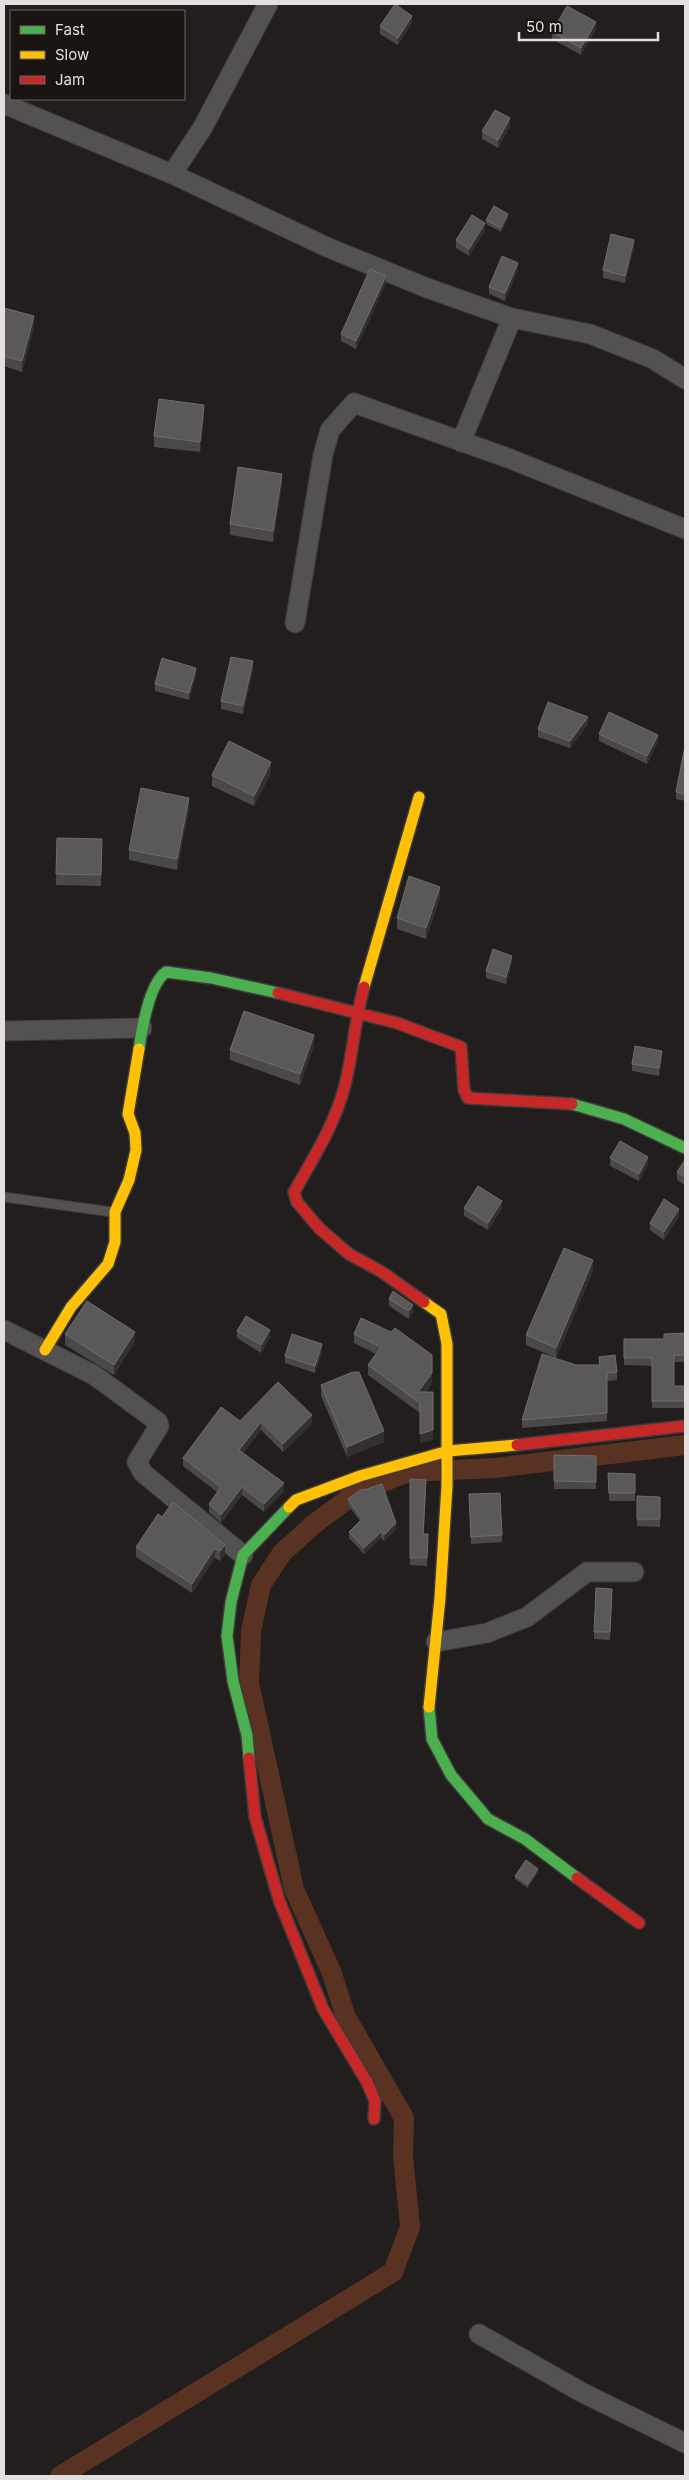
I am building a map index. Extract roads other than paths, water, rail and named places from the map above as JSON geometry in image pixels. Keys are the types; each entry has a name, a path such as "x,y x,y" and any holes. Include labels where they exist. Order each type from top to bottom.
{"street":[{"path":"172,174 203,127 268,4"},
{"path":"4,104 172,174 354,258 427,288 512,318 590,334 653,359 685,379"},
{"path":"461,442 512,318"},
{"path":"295,623 323,455 330,430 354,402 508,458 685,529"},
{"path":"419,797 357,1012 345,1085 330,1129 294,1192 297,1202 319,1228 349,1254 382,1272 441,1314 447,1344 447,1486 436,1642 430,1686 429,1710 432,1740 451,1775 488,1819 525,1839 639,1923"},
{"path":"45,1350 71,1307 108,1264 115,1242 115,1212 129,1180 136,1150 135,1133 128,1114 142,1028 158,978 166,972 190,974 243,985 357,1012 432,1033 461,1046 464,1090 468,1098 560,1102 593,1108 658,1133 685,1148"},
{"path":"4,1031 142,1028"},
{"path":"4,1330 94,1375 158,1422 159,1426 137,1462 143,1473 243,1556"},
{"path":"374,2119 375,2101 367,2082 324,2008 299,1954 279,1900 256,1817 247,1735 234,1681 227,1636 231,1602 243,1556 296,1500 360,1476 447,1455 685,1426"},
{"path":"436,1642 487,1633 527,1617 587,1572 634,1572"},
{"path":"478,2334 583,2393 685,2443"}],"lane":[{"path":"4,1197 115,1212"}],"waterway":[{"path":"60,2476 393,2272 410,2227 403,2156 404,2118 346,2017 331,1971 294,1889 249,1683 251,1631 261,1585 282,1553 314,1524 357,1492 409,1472 495,1468 685,1445"}]}
